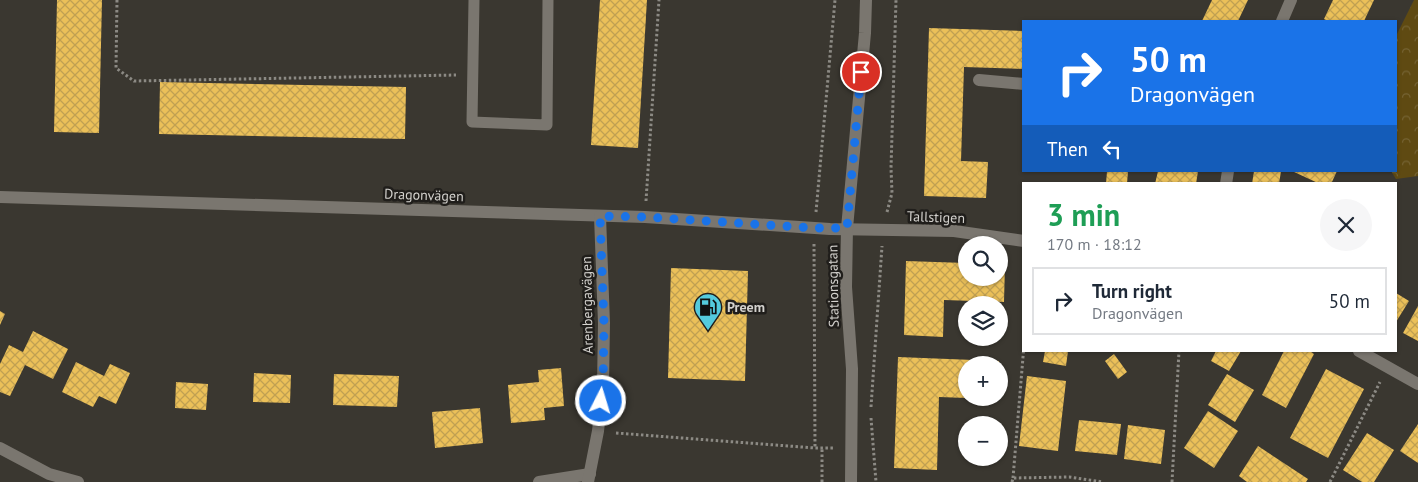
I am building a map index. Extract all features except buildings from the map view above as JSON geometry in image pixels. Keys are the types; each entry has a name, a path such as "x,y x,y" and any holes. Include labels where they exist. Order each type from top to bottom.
{"street":[{"name":"Stationsgatan","path":"851,482 852,369 846,287 847,228 865,33 866,0"},
{"path":"1282,20 1291,0"},
{"path":"978,80 1022,84"},
{"name":"Dragonvägen","path":"0,197 645,217 814,228 847,228"},
{"name":"Arenbergavägen","path":"589,478 598,431 603,386 604,323 600,216"},
{"name":"Tallstigen","path":"847,228 954,231 1022,241"},
{"path":"1361,352 1418,384"},
{"path":"0,448 47,478 78,482"},
{"path":"539,482 589,478"}],"lane":[{"path":"474,0 472,122 547,125 548,0"}],"path":[{"path":"117,0 116,68 134,81 472,75"},
{"path":"645,217 659,0"},
{"path":"1023,352 1012,480 1069,477 1102,482"},
{"path":"1172,482 1179,352"},
{"path":"1330,482 1388,367"},
{"path":"598,431 822,448 851,448"},
{"path":"822,448 822,482"}],"green space":[{"path":"1414,0 1418,0 1418,176 1396,179 1392,172 1397,172 1397,34"}],"place":[{"name":"Preem","path":"708,331"}],"route":[{"path":"601,401 604,323 600,216 645,217 814,228 847,228 861,72"}]}
